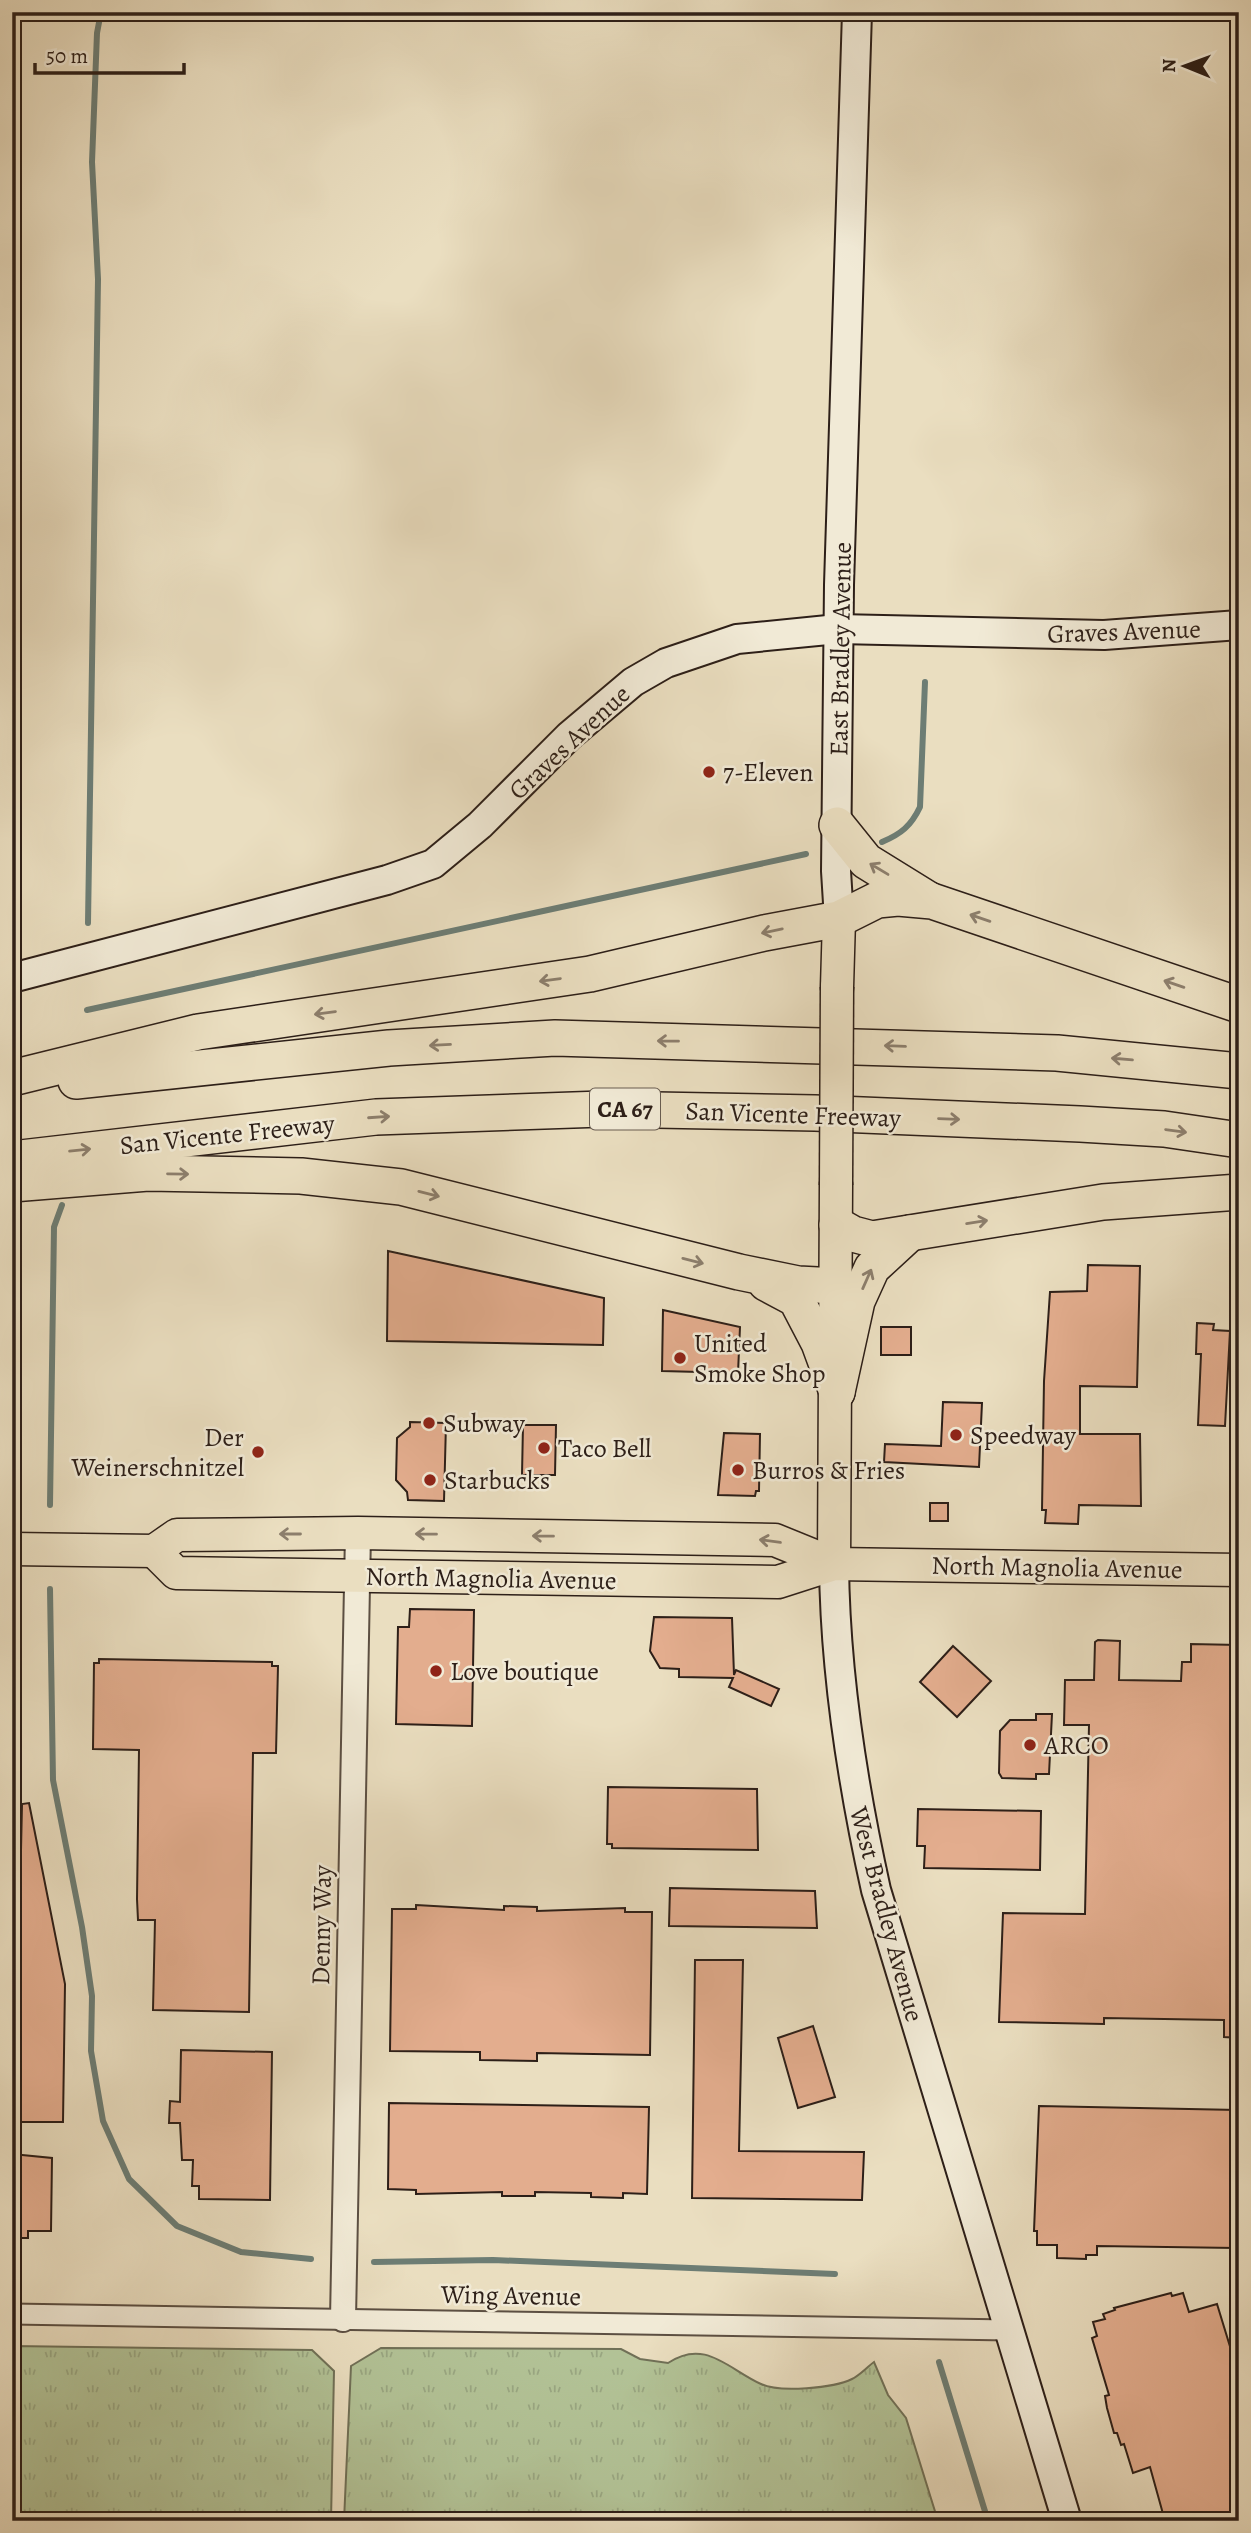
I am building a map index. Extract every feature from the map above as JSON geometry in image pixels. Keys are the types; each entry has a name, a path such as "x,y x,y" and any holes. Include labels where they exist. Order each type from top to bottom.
{"highway":[{"path":"837,825 866,861 932,901 1239,1006"},
{"path":"12,1078 198,1032 590,974 839,919 877,900 898,898 932,901"},
{"path":"12,1088 389,1048 555,1038 1057,1053 1239,1071"},
{"name":"San Vicente Freeway","path":"12,1159 376,1117 601,1109 815,1113 1066,1124 1164,1129 1239,1140"},
{"path":"12,1184 148,1173 301,1176 401,1187 739,1272 798,1284 837,1286"},
{"path":"837,1225 853,1234 872,1239 1103,1202 1239,1192"},
{"path":"837,1392 857,1301 872,1268 910,1233"},
{"path":"739,1272 778,1287 796,1299 819,1343 837,1392"}],"main road":[{"name":"East Bradley Avenue","path":"837,1286 838,629 857,12"},
{"name":"Graves Avenue","path":"12,978 387,880 433,864 480,825 597,711 644,675 666,663 737,639 838,629 1104,635 1239,625"},
{"name":"West Bradley Avenue","path":"837,1286 834,1615 857,1804 876,1889 1067,2521"},
{"name":"North Magnolia Avenue","path":"12,1549 154,1551 177,1535 358,1533 775,1540 834,1564"},
{"name":"North Magnolia Avenue","path":"154,1551 176,1573 778,1582 834,1564 1239,1570"}],"street":[{"name":"Denny Way","path":"344,2319 358,1533"},
{"name":"Wing Avenue","path":"12,2314 1009,2330"}],"green space":[{"path":"12,2346 312,2350 334,2371 331,2521 12,2521"},
{"path":"381,2348 621,2349 640,2359 668,2363 681,2356 705,2355 716,2358 761,2384 793,2389 844,2382 874,2362 888,2395 906,2418 938,2521 344,2521 351,2366"}],"building":[{"path":"388,1251 604,1298 603,1345 387,1341"},
{"path":"1088,1265 1140,1266 1137,1387 1080,1386 1080,1434 1140,1434 1141,1506 1079,1505 1078,1524 1045,1523 1046,1510 1042,1510 1044,1381 1050,1292 1087,1291"},
{"path":"663,1310 740,1327 738,1373 662,1371"},
{"path":"1197,1323 1214,1324 1213,1330 1230,1331 1225,1426 1198,1425 1201,1354 1196,1354"},
{"path":"881,1327 911,1327 911,1355 881,1355"},
{"path":"943,1402 982,1403 979,1467 884,1462 885,1444 941,1446"},
{"path":"410,1422 446,1423 444,1501 408,1500 407,1492 396,1480 397,1438 410,1427"},
{"path":"523,1425 556,1425 555,1475 522,1475"},
{"path":"724,1433 760,1434 759,1491 756,1491 755,1496 718,1495"},
{"path":"930,1503 948,1503 948,1521 930,1521"},
{"path":"410,1609 474,1610 472,1726 396,1724 398,1627 409,1627"},
{"path":"654,1617 732,1618 734,1675 736,1670 779,1689 771,1706 729,1687 733,1678 679,1677 679,1669 660,1668 650,1651"},
{"path":"1120,1641 1119,1680 1181,1681 1182,1662 1191,1662 1191,1644 1239,1645 1239,2038 1224,2037 1224,2020 1104,2018 1104,2024 999,2022 1003,1913 1085,1914 1089,1725 1064,1725 1065,1680 1094,1680 1095,1642"},
{"path":"953,1646 991,1681 957,1717 920,1682"},
{"path":"99,1659 272,1662 272,1666 278,1666 276,1753 253,1753 249,2012 153,2010 155,1920 138,1920 139,1750 93,1749 94,1663 99,1663"},
{"path":"1036,1714 1052,1714 1049,1774 1036,1774 1036,1779 1002,1778 999,1773 1000,1731 1010,1720 1036,1720"},
{"path":"608,1787 757,1789 758,1850 612,1848 612,1844 607,1844"},
{"path":"29,1803 65,1984 63,2122 12,2122 12,2034 17,2034 22,1804"},
{"path":"918,1809 1041,1811 1040,1870 924,1868 925,1846 917,1846"},
{"path":"670,1888 815,1891 817,1928 669,1926"},
{"path":"416,1905 504,1910 504,1906 537,1907 537,1911 625,1908 625,1912 652,1912 650,2055 537,2053 537,2061 480,2060 480,2052 390,2051 392,1909 416,1909"},
{"path":"695,1960 743,1960 739,2151 864,2152 862,2200 692,2198"},
{"path":"813,2026 835,2097 798,2108 778,2038"},
{"path":"181,2050 272,2052 270,2200 199,2199 199,2186 192,2186 193,2160 182,2160 180,2123 169,2123 170,2101 180,2102"},
{"path":"389,2103 649,2107 647,2194 623,2193 623,2198 591,2197 591,2193 535,2192 535,2196 502,2196 502,2192 416,2194 416,2190 388,2189"},
{"path":"1039,2106 1238,2110 1236,2248 1097,2246 1097,2255 1086,2255 1086,2259 1057,2258 1057,2245 1037,2245 1037,2231 1034,2231"},
{"path":"12,2154 52,2158 51,2231 28,2231 28,2238 12,2238"},
{"path":"1171,2293 1172,2296 1183,2293 1189,2312 1217,2304 1239,2376 1239,2521 1165,2521 1150,2467 1133,2473 1124,2444 1121,2445 1117,2433 1114,2433 1105,2396 1109,2395 1092,2338 1097,2336 1093,2322 1105,2319 1103,2314 1115,2310 1114,2308"}],"waterway":[{"path":"88,923 98,279 92,162 97,33 101,12"},
{"path":"882,842 905,829 920,807 925,682"},
{"path":"87,1010 806,854"},
{"path":"50,1505 54,1227 62,1205"},
{"path":"50,1589 53,1780 82,1927 92,1996 91,2051 103,2121 129,2179 177,2226 241,2252 311,2259"},
{"path":"374,2262 493,2260 835,2274"},
{"path":"939,2362 988,2521"}],"place":[{"name":"7-Eleven","path":"709,772"},
{"name":"United Smoke Shop","path":"680,1358"},
{"name":"Subway","path":"429,1423"},
{"name":"Speedway","path":"956,1435"},
{"name":"Taco Bell","path":"544,1448"},
{"name":"Der Weinerschnitzel","path":"258,1452"},
{"name":"Burros & Fries","path":"738,1470"},
{"name":"Starbucks","path":"430,1480"},
{"name":"Love boutique","path":"436,1671"},
{"name":"ARCO","path":"1030,1745"}]}
